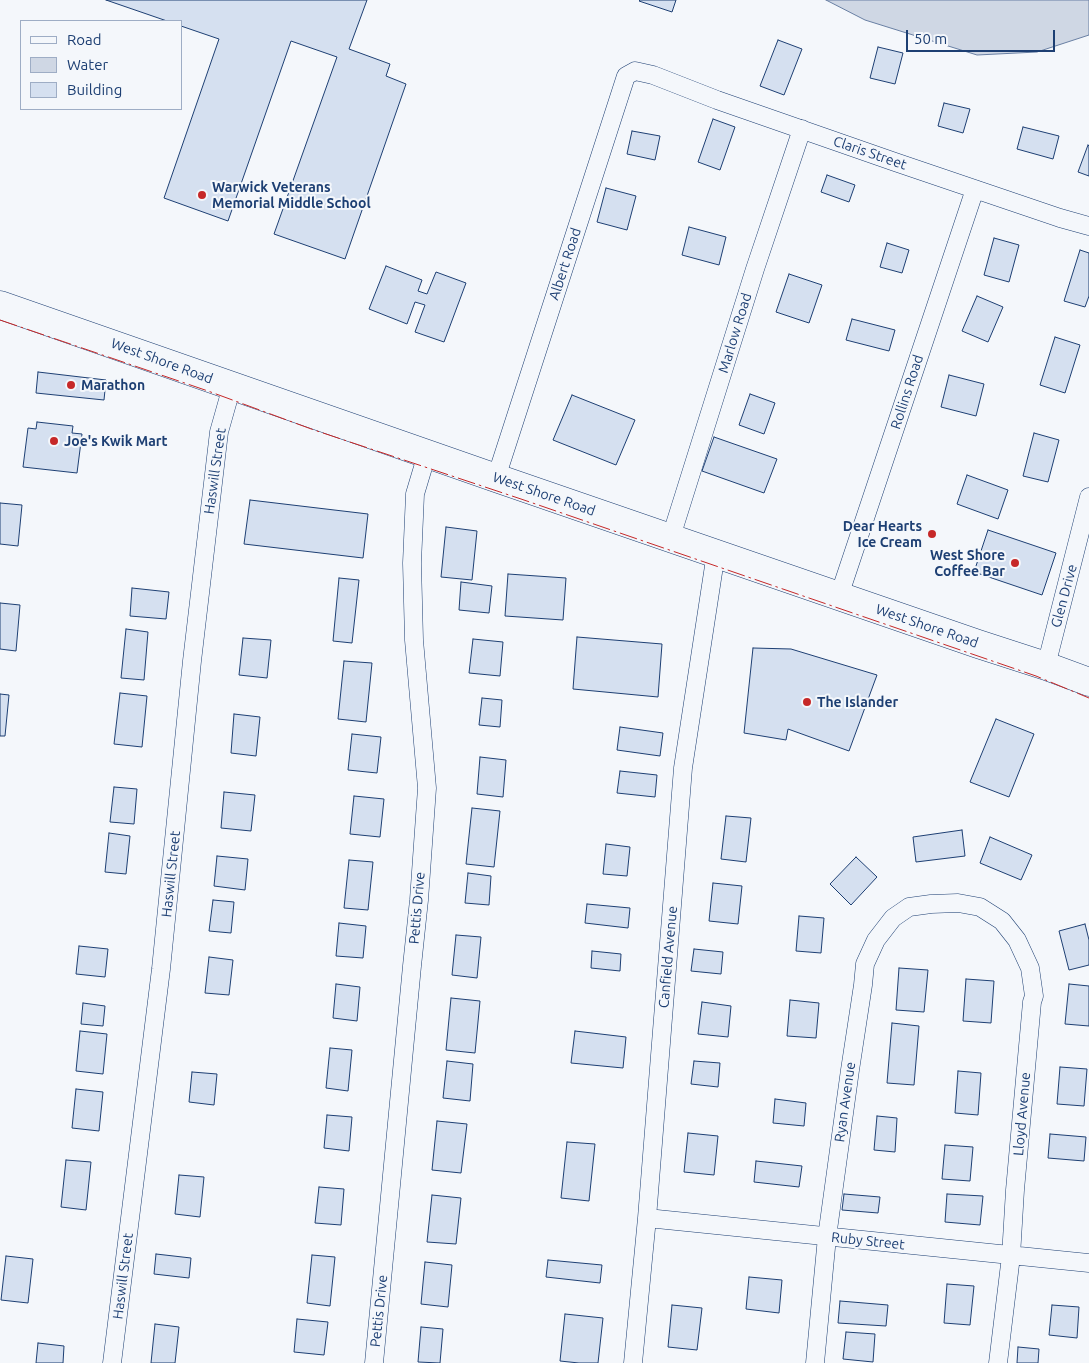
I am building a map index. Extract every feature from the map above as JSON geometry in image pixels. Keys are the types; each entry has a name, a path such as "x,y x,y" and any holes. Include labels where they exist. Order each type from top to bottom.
{"main road":[{"name":"West Shore Road","path":"0,305 1089,682"}],"street":[{"name":"Albert Road","path":"496,478 626,76 635,71 652,75"},
{"name":"Claris Street","path":"652,75 717,100 895,162 1089,226"},
{"name":"Marlow Road","path":"671,538 752,279 802,129"},
{"name":"Rollins Road","path":"840,596 975,188"},
{"name":"Haswill Street","path":"112,1363 161,969 192,660 217,446 232,386"},
{"name":"Pettis Drive","path":"374,1363 419,900 427,788 414,640 412,563 415,494 427,454"},
{"name":"Glen Drive","path":"1046,666 1089,497"},
{"name":"Canfield Avenue","path":"633,1363 647,1218 683,768 716,553"},
{"name":"Ryan Avenue","path":"814,1363 827,1237 865,964 876,940 893,918 908,907 959,903"},
{"name":"Lloyd Avenue","path":"959,903 980,907 1002,921 1017,940 1030,968 1034,996 1016,1180 1011,1256 998,1363"},
{"name":"Ruby Street","path":"647,1218 1089,1263"}],"water":[{"path":"826,0 1089,0 1089,35 1037,52 977,55 865,20"}],"building":[{"path":"106,0 367,0 349,49 390,64 386,76 406,84 345,259 274,234 337,57 291,41 228,221 164,198 219,39 182,26 182,20 164,20"},
{"path":"640,0 676,0 672,12"},
{"path":"778,40 802,49 784,95 760,86"},
{"path":"878,47 903,53 895,84 870,78"},
{"path":"944,103 970,109 963,133 938,126"},
{"path":"713,119 735,127 720,170 698,162"},
{"path":"1023,127 1059,136 1053,159 1017,149"},
{"path":"632,131 660,136 655,160 627,154"},
{"path":"1089,146 1089,176 1078,172"},
{"path":"827,175 855,185 849,202 821,192"},
{"path":"606,188 636,196 627,230 597,222"},
{"path":"689,227 726,237 719,265 682,255"},
{"path":"994,238 1019,245 1009,282 984,275"},
{"path":"887,243 909,250 902,273 880,267"},
{"path":"1080,250 1089,253 1089,296 1085,307 1064,301"},
{"path":"386,266 422,280 418,291 427,294 436,272 466,283 444,342 415,332 425,305 415,302 407,324 369,309"},
{"path":"789,274 822,285 809,323 776,312"},
{"path":"977,296 1003,307 988,342 962,331"},
{"path":"852,319 895,330 889,351 846,340"},
{"path":"1055,337 1080,345 1065,393 1040,385"},
{"path":"38,372 106,380 104,400 36,393"},
{"path":"949,375 984,384 976,416 941,407"},
{"path":"750,394 775,403 764,434 739,425"},
{"path":"572,395 635,420 616,465 553,440"},
{"path":"37,422 73,426 72,433 82,434 77,473 23,467 28,428 36,429"},
{"path":"1034,433 1059,440 1048,482 1023,476"},
{"path":"714,437 777,459 764,493 702,471"},
{"path":"967,475 1008,490 998,519 957,504"},
{"path":"250,500 368,514 363,558 244,544"},
{"path":"0,503 22,505 18,546 0,544"},
{"path":"446,527 477,531 472,580 441,577"},
{"name":"West Shore Coffee Bar","path":"988,530 1056,553 1042,595 974,572"},
{"path":"508,574 566,578 563,620 505,616"},
{"path":"339,578 359,580 352,643 333,641"},
{"path":"461,582 492,586 489,613 459,610"},
{"path":"132,588 169,592 166,619 130,616"},
{"path":"0,603 20,605 16,651 0,649"},
{"path":"126,629 148,632 144,680 121,678"},
{"path":"577,637 662,644 658,697 573,689"},
{"path":"243,638 271,640 267,678 239,675"},
{"path":"473,639 503,642 500,676 469,673"},
{"name":"The Islander","path":"753,648 791,649 877,675 849,751 788,729 786,740 744,733"},
{"path":"344,661 372,663 366,722 338,719"},
{"path":"120,693 147,696 142,747 114,744"},
{"path":"0,694 9,695 5,736 0,736"},
{"path":"482,698 502,700 500,727 479,725"},
{"path":"234,714 260,717 256,756 231,753"},
{"path":"996,719 1034,734 1009,797 970,782"},
{"path":"620,727 663,733 660,756 617,750"},
{"path":"352,734 381,737 377,773 348,770"},
{"path":"480,757 506,760 503,797 477,794"},
{"path":"620,771 657,775 655,797 617,793"},
{"path":"114,787 137,789 134,824 110,822"},
{"path":"224,792 255,795 251,831 221,828"},
{"path":"354,796 384,799 380,837 350,834"},
{"path":"472,808 500,811 494,867 466,864"},
{"path":"726,816 751,818 746,862 721,859"},
{"path":"962,830 965,856 916,862 913,837"},
{"path":"109,833 130,836 126,874 105,872"},
{"path":"990,837 1032,855 1021,880 980,863"},
{"path":"606,844 630,847 627,876 603,874"},
{"path":"217,856 248,859 245,890 214,886"},
{"path":"856,857 877,877 851,905 830,884"},
{"path":"349,860 373,862 368,910 344,908"},
{"path":"468,873 491,876 489,905 465,903"},
{"path":"713,883 742,886 738,924 709,921"},
{"path":"213,900 234,902 231,933 209,931"},
{"path":"587,904 630,908 628,928 585,923"},
{"path":"799,916 824,918 821,953 796,951"},
{"path":"339,923 366,926 363,958 336,956"},
{"path":"1085,924 1089,940 1089,965 1069,970 1059,931"},
{"path":"456,935 481,937 477,978 452,975"},
{"path":"79,946 108,949 105,977 76,974"},
{"path":"694,949 723,952 721,974 691,971"},
{"path":"592,951 621,954 620,971 591,968"},
{"path":"209,957 233,960 229,995 205,993"},
{"path":"899,968 928,970 924,1012 896,1010"},
{"path":"966,979 994,981 991,1023 963,1021"},
{"path":"336,984 360,987 357,1021 333,1018"},
{"path":"1069,984 1089,986 1089,1026 1065,1024"},
{"path":"451,998 480,1001 475,1053 446,1050"},
{"path":"790,1000 819,1003 816,1038 787,1036"},
{"path":"702,1002 731,1006 728,1037 698,1034"},
{"path":"83,1003 105,1006 103,1026 81,1024"},
{"path":"892,1023 919,1026 914,1085 887,1083"},
{"path":"80,1031 107,1034 103,1074 76,1071"},
{"path":"575,1031 626,1037 623,1068 571,1063"},
{"path":"330,1048 352,1050 348,1091 326,1088"},
{"path":"447,1061 473,1064 470,1101 443,1098"},
{"path":"694,1061 720,1063 718,1087 691,1084"},
{"path":"1060,1067 1087,1069 1084,1106 1057,1104"},
{"path":"958,1071 981,1073 978,1115 955,1113"},
{"path":"192,1072 217,1074 214,1105 189,1102"},
{"path":"76,1089 103,1092 99,1131 72,1128"},
{"path":"775,1099 806,1103 804,1126 773,1123"},
{"path":"327,1115 352,1117 349,1151 324,1148"},
{"path":"877,1116 897,1118 895,1152 874,1150"},
{"path":"437,1121 467,1124 461,1173 432,1170"},
{"path":"688,1133 718,1136 714,1175 684,1172"},
{"path":"1050,1134 1086,1137 1084,1161 1048,1158"},
{"path":"567,1142 595,1144 589,1201 561,1198"},
{"path":"945,1145 973,1147 970,1181 942,1179"},
{"path":"66,1160 91,1162 86,1210 61,1207"},
{"path":"756,1161 802,1166 799,1187 754,1182"},
{"path":"179,1175 204,1177 200,1217 175,1214"},
{"path":"319,1187 344,1189 341,1225 315,1223"},
{"path":"844,1194 880,1197 878,1213 842,1210"},
{"path":"947,1194 983,1196 980,1225 945,1222"},
{"path":"432,1195 461,1198 456,1244 427,1242"},
{"path":"156,1254 191,1258 189,1278 154,1274"},
{"path":"312,1255 335,1257 330,1306 307,1303"},
{"path":"6,1256 33,1259 28,1303 1,1300"},
{"path":"548,1260 602,1265 600,1283 546,1277"},
{"path":"425,1262 452,1265 448,1307 421,1304"},
{"path":"749,1277 782,1280 779,1313 746,1309"},
{"path":"947,1284 974,1286 970,1325 944,1323"},
{"path":"840,1301 888,1305 886,1326 838,1323"},
{"path":"672,1305 702,1308 697,1350 668,1347"},
{"path":"1052,1305 1079,1307 1077,1338 1049,1335"},
{"path":"565,1314 603,1318 598,1363 560,1361"},
{"path":"297,1319 328,1322 324,1355 294,1352"},
{"path":"155,1324 179,1327 175,1363 151,1363"},
{"path":"421,1327 443,1329 440,1363 418,1362"},
{"path":"846,1332 875,1334 873,1362 843,1359"},
{"path":"38,1343 64,1346 63,1363 36,1363"},
{"path":"1018,1347 1039,1349 1038,1363 1017,1363"}],"power":[{"path":"0,320 208,391 314,430 1036,676 1089,698"}],"place":[{"name":"Warwick Veterans Memorial Middle School","path":"202,195"},
{"name":"Marathon","path":"71,385"},
{"name":"Joe's Kwik Mart","path":"54,441"},
{"name":"Dear Hearts Ice Cream","path":"932,534"},
{"name":"West Shore Coffee Bar","path":"1015,563"},
{"name":"The Islander","path":"807,702"}]}
